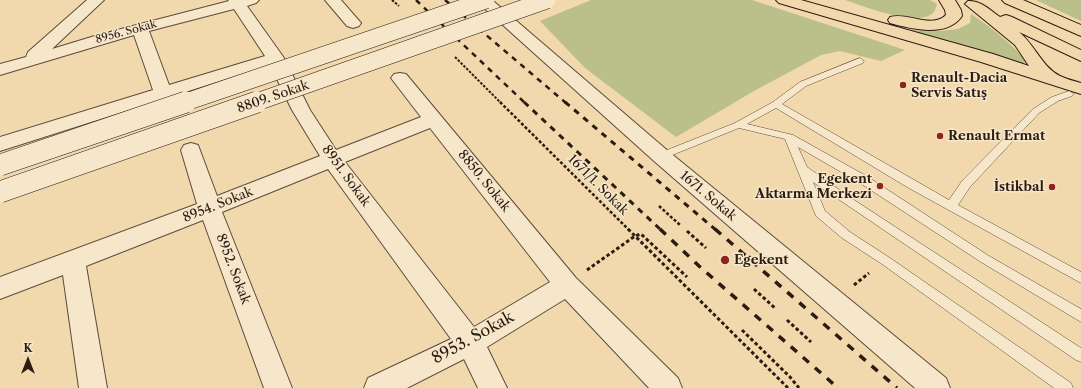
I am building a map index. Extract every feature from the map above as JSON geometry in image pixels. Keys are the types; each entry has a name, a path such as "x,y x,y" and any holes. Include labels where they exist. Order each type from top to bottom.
{"highway":[{"path":"784,0 987,58 1054,81 1077,94"},
{"path":"826,0 886,18 916,24 931,24 947,22 954,16 953,10 947,0"},
{"path":"1010,0 1081,31"},
{"path":"969,2 1021,42 1039,68 1054,81"},
{"path":"969,2 1081,56"}],"street":[{"path":"29,61 96,0"},
{"path":"333,0 353,23"},
{"name":"1671. Sokak","path":"485,0 661,156 936,388"},
{"name":"8809. Sokak","path":"0,165 485,0"},
{"name":"8809. Sokak","path":"0,192 547,0"},
{"name":"8956. Sokak","path":"0,70 104,38 243,1"},
{"name":"8951. Sokak","path":"243,1 275,58 301,110 332,159 470,342 493,388"},
{"path":"140,29 163,92"},
{"path":"0,144 275,58"},
{"name":"8850. Sokak","path":"400,78 567,285 668,388"},
{"name":"8954. Sokak","path":"0,288 73,262 210,209 434,119"},
{"name":"8952. Sokak","path":"191,150 210,209 278,388"},
{"path":"73,262 93,388"},
{"name":"8953. Sokak","path":"378,388 470,342 567,285"}],"lane":[{"path":"661,156 738,125 776,104 803,84 860,61"},
{"path":"951,206 966,184 1036,111 1055,99 1077,94"},
{"path":"776,104 911,184 1081,278"},
{"path":"738,125 789,137 864,180 985,259 1081,316"},
{"path":"789,137 820,212 846,235 886,261 1066,388"},
{"path":"803,169 854,206 1081,356"}],"path":[{"path":"392,0 403,9"},
{"name":"1671/1. Sokak","path":"452,54 788,388"},
{"path":"659,206 680,225"},
{"path":"687,231 706,248"},
{"path":"567,285 635,236 640,234 687,278"},
{"path":"754,289 776,309"},
{"path":"787,320 811,342"},
{"path":"742,330 790,377 799,388"}],"green space":[{"path":"591,0 752,0 905,50 881,61 840,51 821,55 754,91 676,137 585,68 540,21"},
{"path":"845,0 930,0 937,4 933,13 926,17 915,18 877,11"},
{"path":"1036,0 1081,0 1081,21"},
{"path":"971,14 1000,36 1026,61 1022,64 904,30 940,31 958,29 970,23"}],"railway":[{"path":"416,0 525,103"},
{"path":"445,0 566,103"},
{"path":"524,102 661,230"},
{"path":"565,102 716,230"},
{"path":"660,229 699,266 838,388"},
{"path":"715,229 897,388"}],"place":[{"name":"Renault-Dacia Servis Satış","path":"903,85"},
{"name":"Renault Ermat","path":"940,136"},
{"name":"Egekent Aktarma Merkezi","path":"880,186"},
{"name":"İstikbal","path":"1052,187"},
{"name":"Egekent","path":"725,260"}]}
